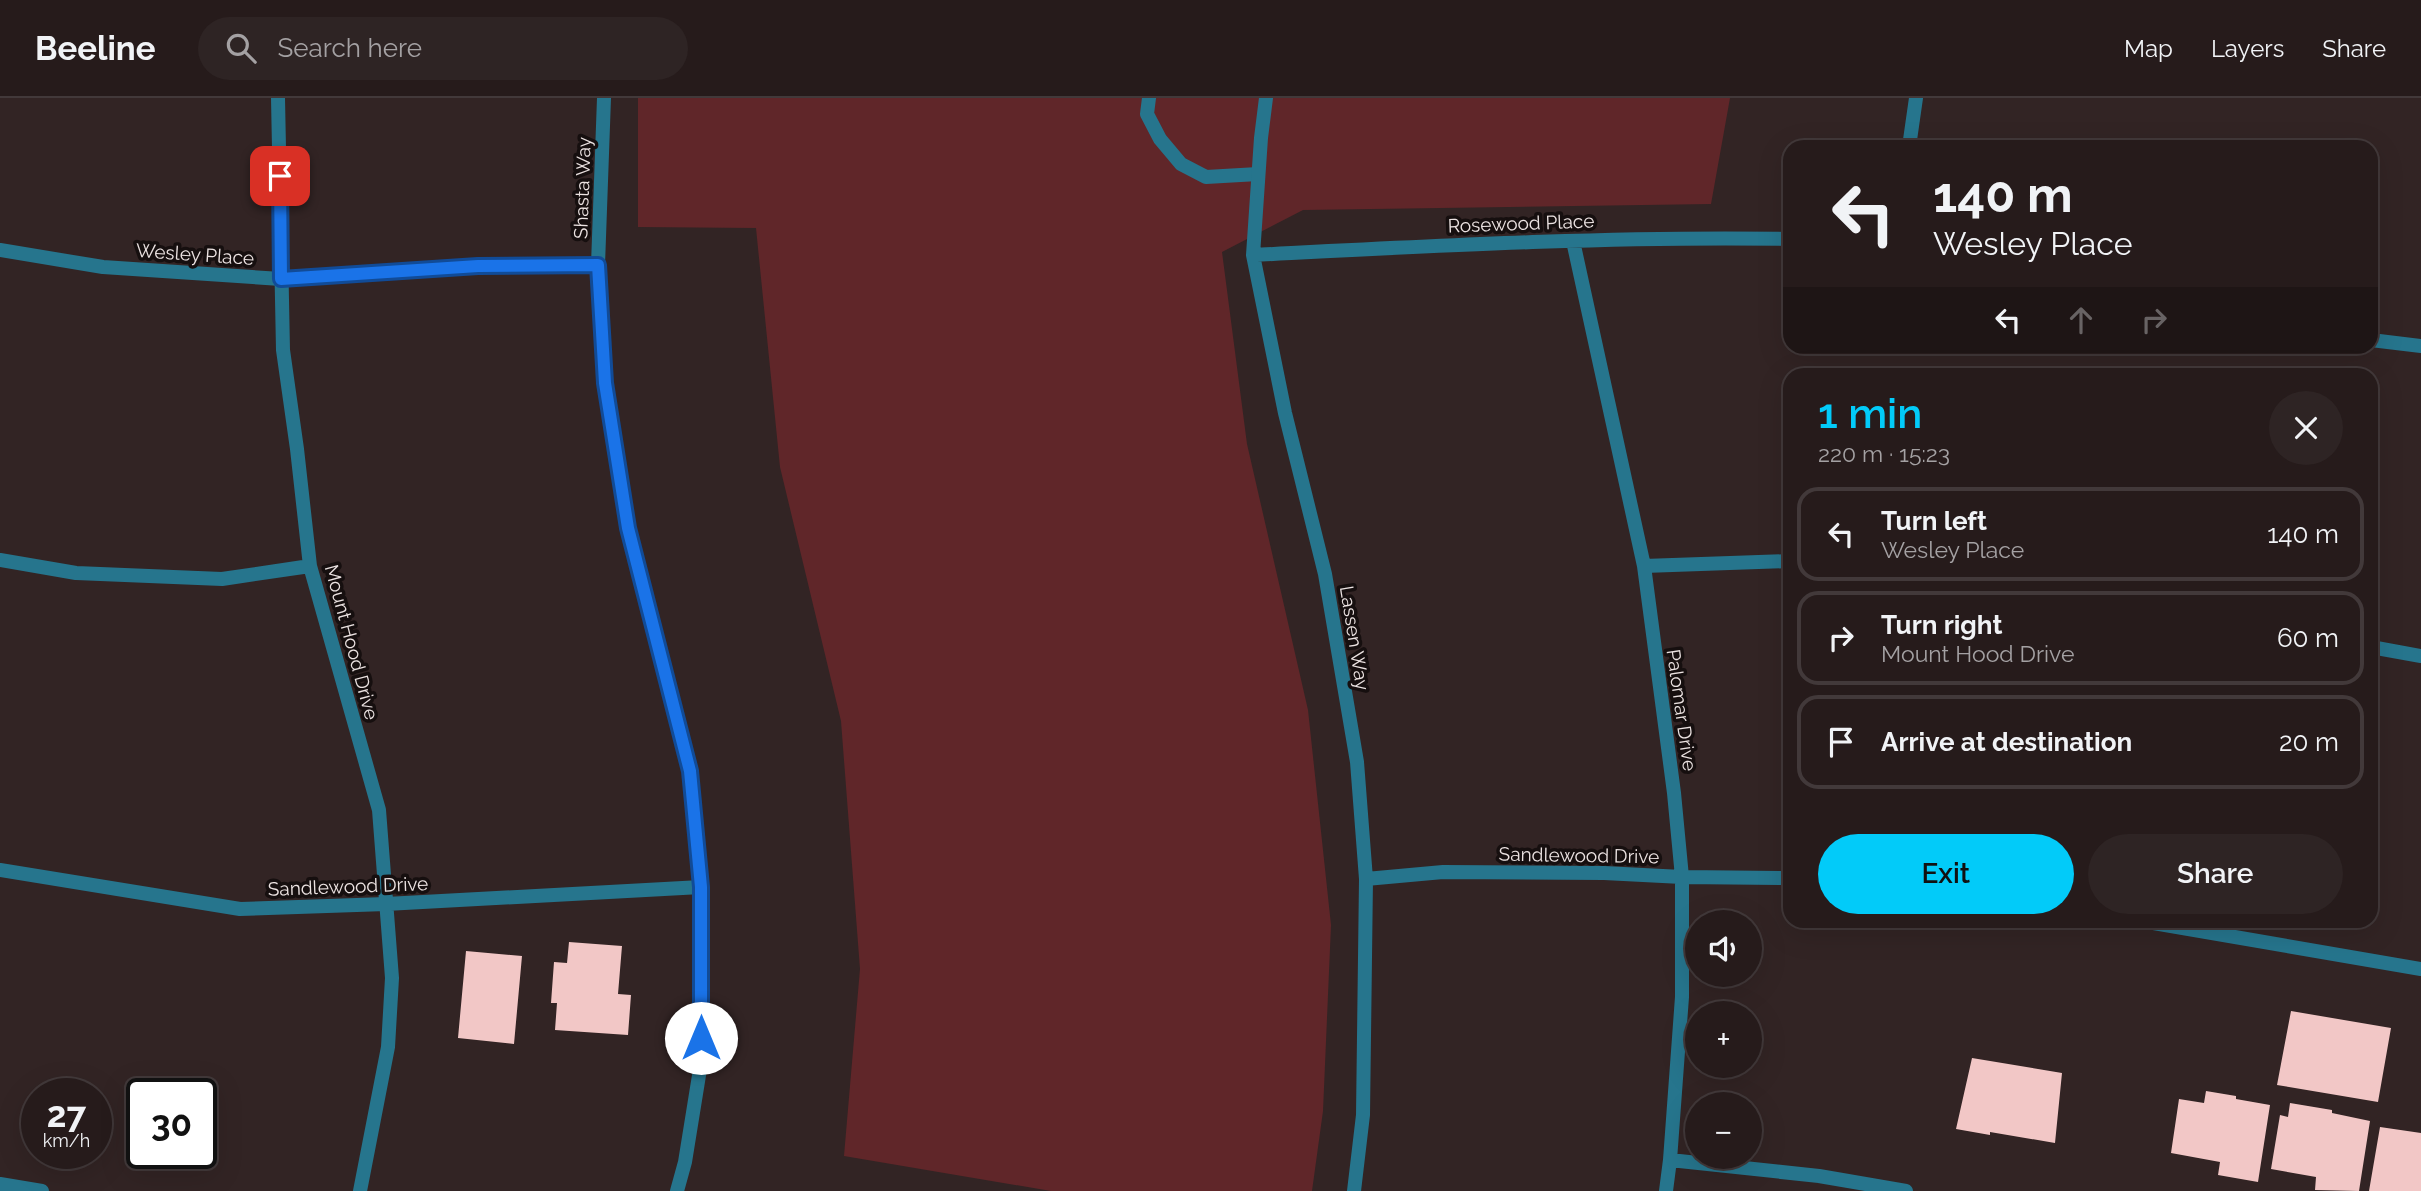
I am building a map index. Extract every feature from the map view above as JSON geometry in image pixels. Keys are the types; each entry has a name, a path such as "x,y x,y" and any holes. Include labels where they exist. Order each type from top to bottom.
{"street":[{"name":"Mount Hood Drive","path":"278,98 283,350 310,566 379,810 392,978 388,1047 360,1191"},
{"name":"Shasta Way","path":"604,98 598,265 605,383 628,528 690,771 701,887 701,1063 685,1162 677,1191"},
{"path":"1149,98 1147,114 1160,139 1181,164 1206,177 1258,174"},
{"name":"Lassen Way","path":"1266,98 1253,255 1284,413 1325,574 1357,762 1366,879 1363,1115 1354,1191"},
{"path":"1910,140 1916,98"},
{"name":"Rosewood Place","path":"1253,255 1573,241 1706,237 1783,239"},
{"name":"Palomar Drive","path":"1573,241 1644,566 1674,793 1682,877 1682,998 1666,1191"},
{"name":"Wesley Place","path":"0,250 103,267 281,279 478,266 598,265"},
{"path":"2378,341 2421,346"},
{"path":"0,560 76,573 222,579 310,566"},
{"path":"1644,566 1783,561"},
{"path":"2378,648 2421,656"},
{"name":"Sandlewood Drive","path":"0,870 240,909 701,887"},
{"name":"Sandlewood Drive","path":"1366,879 1443,872 1783,878"},
{"path":"2183,928 2421,969"},
{"path":"1670,1160 1819,1176 1906,1191"},
{"path":"0,1184 42,1191"}],"shaded area":[{"path":"638,98 1730,98 1711,204 1303,210 1222,252 1247,444 1308,710 1331,925 1323,1111 1312,1191 1051,1191 844,1156 860,969 841,721 780,467 756,228 638,227"}],"building":[{"path":"569,942 622,946 618,994 631,995 628,1035 555,1030 557,1003 551,1003 554,962 567,963"},
{"path":"466,951 522,956 514,1044 458,1038"},
{"path":"2291,1011 2391,1028 2378,1102 2277,1085"},
{"path":"1972,1058 2062,1073 2055,1143 1956,1129"},
{"path":"2206,1091 2270,1105 2258,1182 2218,1175 2220,1162 2171,1153 2179,1099 2204,1103"},
{"path":"2290,1103 2332,1110 2332,1113 2370,1121 2359,1191 2315,1190 2316,1177 2271,1169 2280,1115 2288,1117"},
{"path":"2380,1127 2421,1133 2421,1191 2369,1191"}],"route":[{"path":"280,176 281,279 478,266 598,265 605,383 628,528 690,771 701,887 701,1038"}]}
